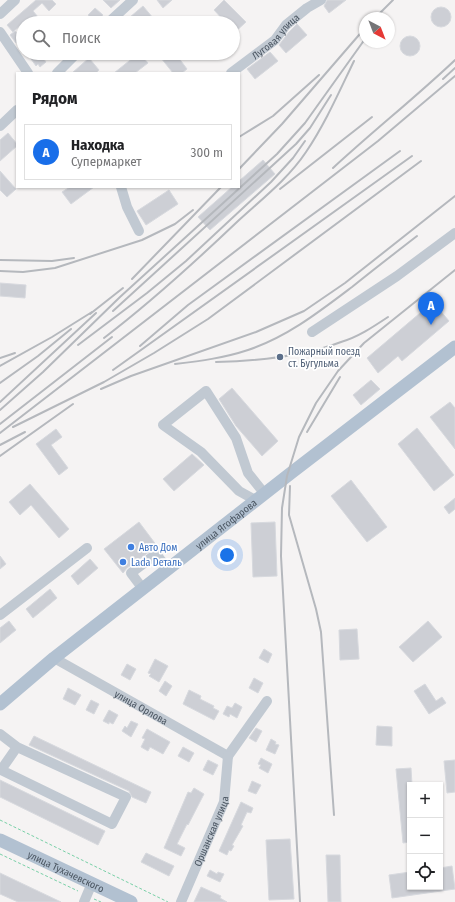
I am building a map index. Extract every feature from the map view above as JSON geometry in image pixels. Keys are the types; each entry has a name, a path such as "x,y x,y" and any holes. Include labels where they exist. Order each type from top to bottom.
{"main road":[{"name":"улица Ягофарова","path":"0,704 54,658 455,347"},
{"name":"улица Тухачевского","path":"0,840 87,894 132,902"}],"street":[{"path":"0,14 15,0"},
{"path":"116,16 134,0"},
{"name":"Луговая улица","path":"232,72 275,40 286,26 307,8 321,0"},
{"path":"0,32 16,55"},
{"path":"19,60 27,72"},
{"path":"58,72 70,60"},
{"path":"0,126 16,111"},
{"path":"121,188 127,207 139,231"},
{"path":"312,332 396,276 455,233"},
{"path":"206,391 236,438 248,473 260,497 239,491 201,452 163,425 206,391"},
{"path":"0,615 87,548"},
{"path":"143,589 131,573 156,554 168,569"},
{"name":"улица Орлова","path":"54,658 228,756"},
{"path":"228,756 267,701"},
{"path":"0,734 17,747 126,797 112,824 1,770 17,747"},
{"name":"Оршанская улица","path":"181,902 224,802 228,756"}],"path":[{"path":"0,820 168,902"},
{"path":"0,854 87,894 100,902"}],"building":[{"path":"36,0 52,0 56,4 49,11 42,3 33,11 37,16 17,16"},
{"path":"103,0 120,0 111,8"},
{"path":"157,0 172,0 163,8"},
{"path":"224,0 240,16 220,16 214,10"},
{"path":"327,0 346,0 329,13 324,6"},
{"path":"143,6 151,16 131,16"},
{"path":"441,7 448,10 451,17 448,24 441,27 434,24 431,17 434,10"},
{"path":"95,8 103,15 89,16 88,15"},
{"path":"240,16 246,22 240,28"},
{"path":"16,17 16,29 13,32 7,25"},
{"path":"297,24 307,35 286,53 279,45"},
{"path":"15,31 16,32 16,43 10,35"},
{"path":"410,36 417,39 420,46 417,53 410,56 403,53 400,46 403,39"},
{"path":"270,52 278,61 255,79 247,69"},
{"path":"32,60 44,60 46,62 40,67 38,64 36,66"},
{"path":"87,60 91,60 99,70 97,72 73,72"},
{"path":"130,60 145,60 148,63 136,72 115,72"},
{"path":"163,60 180,60 187,69 183,72 172,72"},
{"path":"8,133 16,143 16,147 0,161 0,140"},
{"path":"263,160 275,174 210,230 198,217 231,188 240,188 240,180"},
{"path":"0,171 16,189 7,197 0,190"},
{"path":"68,188 93,188 71,204 62,192"},
{"path":"169,190 178,204 146,225 137,211"},
{"path":"0,283 26,285 25,298 0,296"},
{"path":"433,302 449,321 402,361 398,356 378,373 367,358"},
{"path":"371,380 380,389 361,405 353,395"},
{"path":"232,388 278,441 262,456 236,426 219,399"},
{"path":"450,402 455,408 455,449 430,417"},
{"path":"417,428 454,475 434,491 398,444"},
{"path":"56,429 62,437 51,445 68,468 59,475 36,444"},
{"path":"192,454 204,465 174,491 163,479"},
{"path":"351,480 387,527 367,542 331,496"},
{"path":"30,484 69,529 59,538 31,505 20,515 9,502"},
{"path":"455,498 455,509 449,514 444,507"},
{"path":"139,522 157,546 127,568 123,573 104,549"},
{"path":"275,522 277,576 253,577 251,523"},
{"path":"0,556 6,564 0,569"},
{"path":"90,559 98,568 78,585 71,576"},
{"path":"50,589 57,598 33,618 26,609"},
{"path":"9,621 16,630 0,643 0,628"},
{"path":"428,621 442,637 413,662 399,647"},
{"path":"357,629 359,659 340,660 339,630"},
{"path":"264,649 272,654 268,663 259,658"},
{"path":"155,659 168,666 159,682 149,676 151,674 148,673"},
{"path":"127,664 136,669 130,680 121,675"},
{"path":"254,678 263,683 258,693 249,688"},
{"path":"165,681 172,686 166,696 159,691"},
{"path":"425,684 436,701 442,697 446,703 429,714 414,691"},
{"path":"68,688 81,695 75,705 63,699"},
{"path":"189,690 201,696 200,699 214,706 213,708 219,711 214,720 183,704"},
{"path":"91,700 99,704 94,714 86,710"},
{"path":"235,703 242,707 237,718 230,714 229,717 223,714 227,706 232,708"},
{"path":"109,710 118,715 113,724 103,721"},
{"path":"131,721 138,724 131,737 122,731 125,726 127,728"},
{"path":"377,726 392,727 392,746 376,745"},
{"path":"256,728 262,731 256,742 249,738"},
{"path":"147,729 170,742 163,754 150,747 148,751 141,747 145,739 142,738"},
{"path":"34,736 151,792 146,803 132,797 129,791 29,745"},
{"path":"271,739 276,742 275,744 279,745 275,754 266,750"},
{"path":"183,747 194,753 189,762 178,756"},
{"path":"261,758 272,764 268,773 259,768 261,765 258,764"},
{"path":"208,760 218,765 213,775 203,770"},
{"path":"455,760 455,792 447,793 444,761"},
{"path":"411,768 412,782 407,782 407,842 403,843 396,769"},
{"path":"0,780 105,831 98,845 0,797"},
{"path":"252,781 261,785 256,794 248,791"},
{"path":"194,788 204,794 177,844 185,848 181,856 164,848 188,792 191,793"},
{"path":"241,802 253,808 251,813 247,812 241,825 243,826 232,845 234,846 231,851 229,850 227,855 219,851"},
{"path":"290,839 294,899 269,900 266,840"},
{"path":"146,853 174,866 169,876 141,862"},
{"path":"326,855 340,855 341,902 328,902"},
{"path":"452,866 455,889 392,898 389,875 407,872 407,890 443,890 443,868"},
{"path":"210,870 217,874 218,872 224,874 220,882 207,876"},
{"path":"0,873 61,902 18,902 0,894"},
{"path":"201,887 221,896 220,898 227,902 194,902"}],"railway":[{"path":"381,12 393,0"},
{"path":"240,168 282,124 359,35"},
{"path":"240,188 277,154 305,123 359,47"},
{"path":"333,168 455,60"},
{"path":"104,338 206,252 291,171 306,152 332,108 354,61"},
{"path":"443,79 455,68"},
{"path":"240,136 273,116 319,75"},
{"path":"0,433 378,141 455,76"},
{"path":"113,311 296,144 310,128 331,95"},
{"path":"280,189 372,117"},
{"path":"78,345 147,293 186,261 271,182 293,158 305,141"},
{"path":"140,346 188,305 400,151"},
{"path":"113,370 412,156"},
{"path":"13,427 104,382 208,319 421,161"},
{"path":"132,279 220,188"},
{"path":"0,410 43,372 120,297 240,188"},
{"path":"101,389 131,376 256,332 304,311 345,283 455,196"},
{"path":"0,271 23,272 55,268 142,240 175,224 193,210"},
{"path":"175,364 230,355 262,345 276,338 327,306 417,236"},
{"path":"0,260 52,261 74,258"},
{"path":"300,902 281,556 282,508 287,476 299,437 316,403 338,371 364,343 455,270"},
{"path":"90,314 123,288"},
{"path":"0,366 52,337 92,312"},
{"path":"0,402 96,313"},
{"path":"216,362 248,361 295,355 311,351 347,340 371,328 388,317"},
{"path":"0,383 38,356 71,329"},
{"path":"0,424 112,337"},
{"path":"0,358 15,353"},
{"path":"307,432 340,377"},
{"path":"0,456 73,404"},
{"path":"0,445 25,432"},
{"path":"290,486 289,515 316,609 321,632 334,815"}],"place":[{"name":"Находка","path":"431,325"},
{"name":"Пожарный поезд ст. Бугульма","path":"280,357"},
{"name":"Авто Дом","path":"131,547"},
{"name":"Lada Dеталь","path":"123,562"}]}
